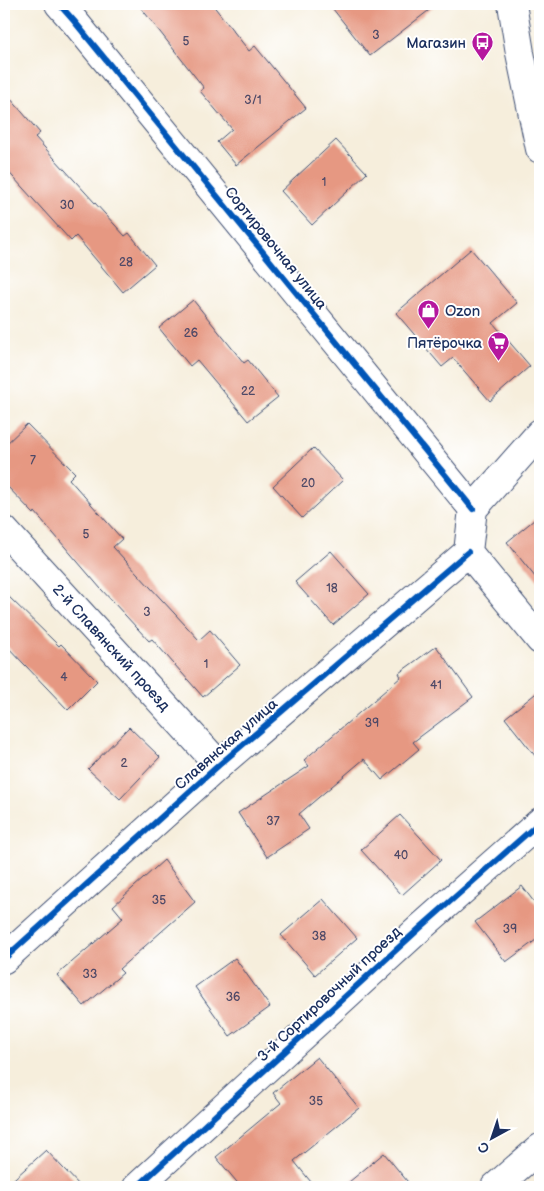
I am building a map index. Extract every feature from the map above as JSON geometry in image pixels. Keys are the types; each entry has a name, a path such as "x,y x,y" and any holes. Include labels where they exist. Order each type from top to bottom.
{"street":[{"name":"Сортировочная улица","path":"59,4 473,509"},
{"path":"512,4 540,149"},
{"path":"540,433 473,509 468,552 540,640"},
{"name":"2-й Славянский проезд","path":"4,530 219,765"},
{"name":"Славянская улица","path":"4,959 219,765 468,552"},
{"name":"3-й Сортировочный проезд","path":"137,1187 420,928 540,822"},
{"path":"495,1187 540,1148"}],"building":[{"path":"138,4 212,4 249,51 255,46 306,108 236,165 217,142 232,129 200,91 204,88"},
{"path":"329,4 437,4 370,56"},
{"path":"4,91 40,133 35,137 125,236 129,233 155,265 123,292 76,236 71,241 4,167"},
{"path":"336,140 367,173 312,225 281,191"},
{"path":"471,249 517,303 493,323 530,366 490,401 453,358 442,367 396,313"},
{"path":"193,300 244,363 248,360 278,397 248,421 197,360 190,366 159,328"},
{"path":"27,424 75,473 69,479 122,539 113,547 199,640 210,630 240,665 203,697 152,639 149,641 101,589 35,512 34,514 4,483 4,446"},
{"path":"313,448 343,480 302,518 273,486"},
{"path":"540,515 540,583 507,542"},
{"path":"331,551 369,594 333,625 295,582"},
{"path":"4,592 59,646 61,644 97,681 68,710 4,643"},
{"path":"436,646 473,697 413,742 419,749 382,780 364,759 299,814 309,829 267,857 238,813 309,766 304,760 401,677 399,673"},
{"path":"540,690 540,762 505,718"},
{"path":"129,727 160,757 120,799 88,769"},
{"path":"400,815 441,860 402,895 361,850"},
{"path":"164,860 195,902 119,969 123,973 84,1006 57,975 123,918 113,906"},
{"path":"522,886 540,910 540,937 506,962 475,922"},
{"path":"323,899 357,938 315,975 281,935"},
{"path":"235,958 270,1007 230,1036 195,987"},
{"path":"317,1057 359,1108 294,1161 315,1187 241,1187 216,1157 281,1103 273,1093"},
{"path":"46,1150 81,1187 5,1187"},
{"path":"384,1153 412,1187 343,1187"}],"cycle path":[{"path":"59,4 473,509"},
{"path":"4,959 219,765 468,552"},
{"path":"137,1187 420,928 540,822"}],"place":[{"name":"Магазин","path":"482,62"},
{"name":"Ozon","path":"429,330"},
{"name":"Пятёрочка","path":"498,362"}]}
